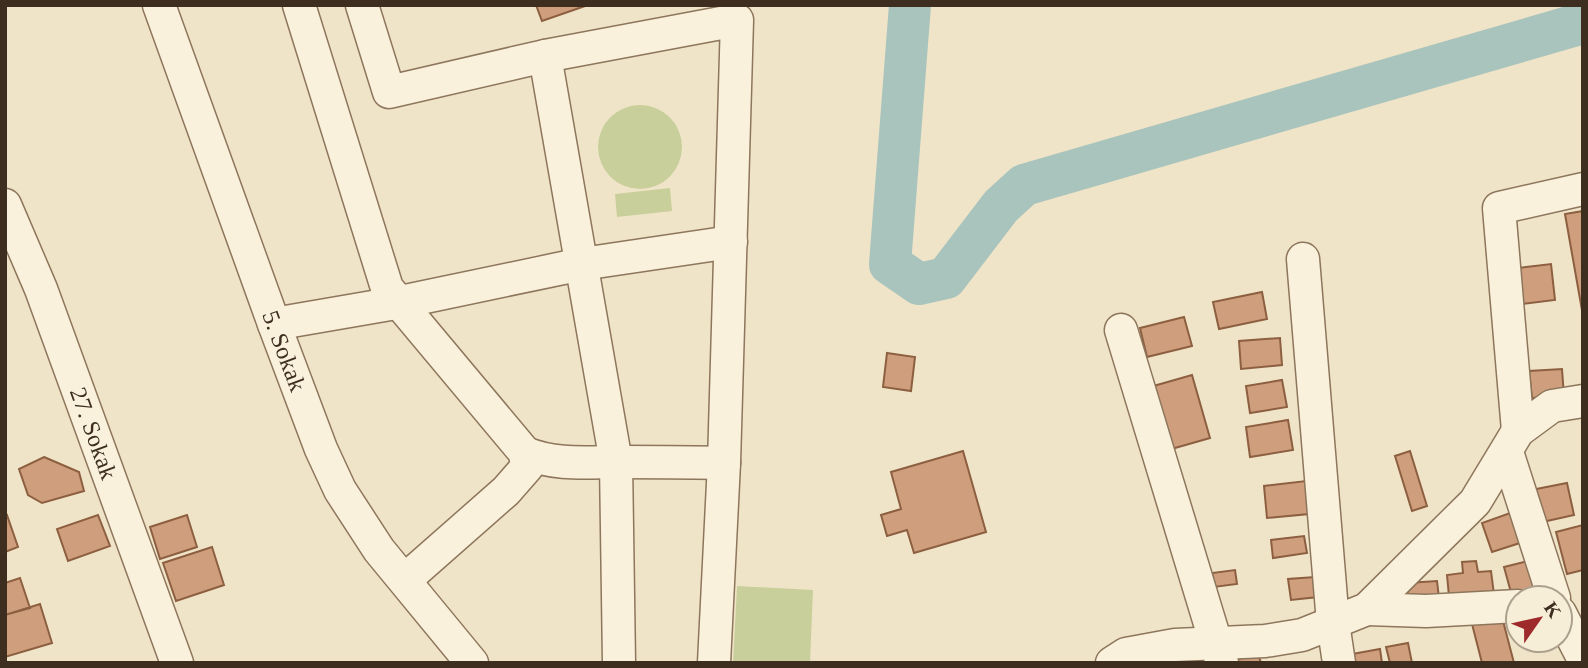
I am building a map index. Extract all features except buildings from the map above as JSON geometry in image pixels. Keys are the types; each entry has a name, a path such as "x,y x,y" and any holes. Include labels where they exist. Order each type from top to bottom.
{"street":[{"name":"5. Sokak","path":"159,5 274,324 321,449 340,490 379,550 472,663"},
{"path":"299,5 387,288 396,303 525,453 542,460 592,465 616,462 724,463"},
{"path":"362,5 389,92 545,56 737,20 724,463 713,663"},
{"path":"545,56 616,462 619,663"},
{"path":"1550,584 1512,441 1499,208 1583,189"},
{"name":"27. Sokak","path":"5,205 36,276 177,663"},
{"path":"274,324 396,303 582,264 730,242"},
{"path":"1303,260 1332,623 1339,663"},
{"path":"1121,330 1219,653"},
{"path":"1112,663 1126,654 1175,645 1219,653 1302,635 1367,609 1475,502 1512,441 1552,406 1583,401"},
{"path":"405,579 506,491 527,467 525,453"},
{"path":"1367,609 1426,611 1504,607"},
{"path":"1574,640 1583,658"}],"green space":[{"path":"640,105 663,112 675,124 682,147 675,170 663,182 640,189 617,182 605,170 598,147 605,124 617,112"},
{"path":"670,188 672,211 617,217 615,194"},
{"path":"737,586 813,590 810,663 733,663"}],"waterway":[{"path":"910,5 890,264 919,284 946,278 1001,206 1024,185 1583,23"}]}
